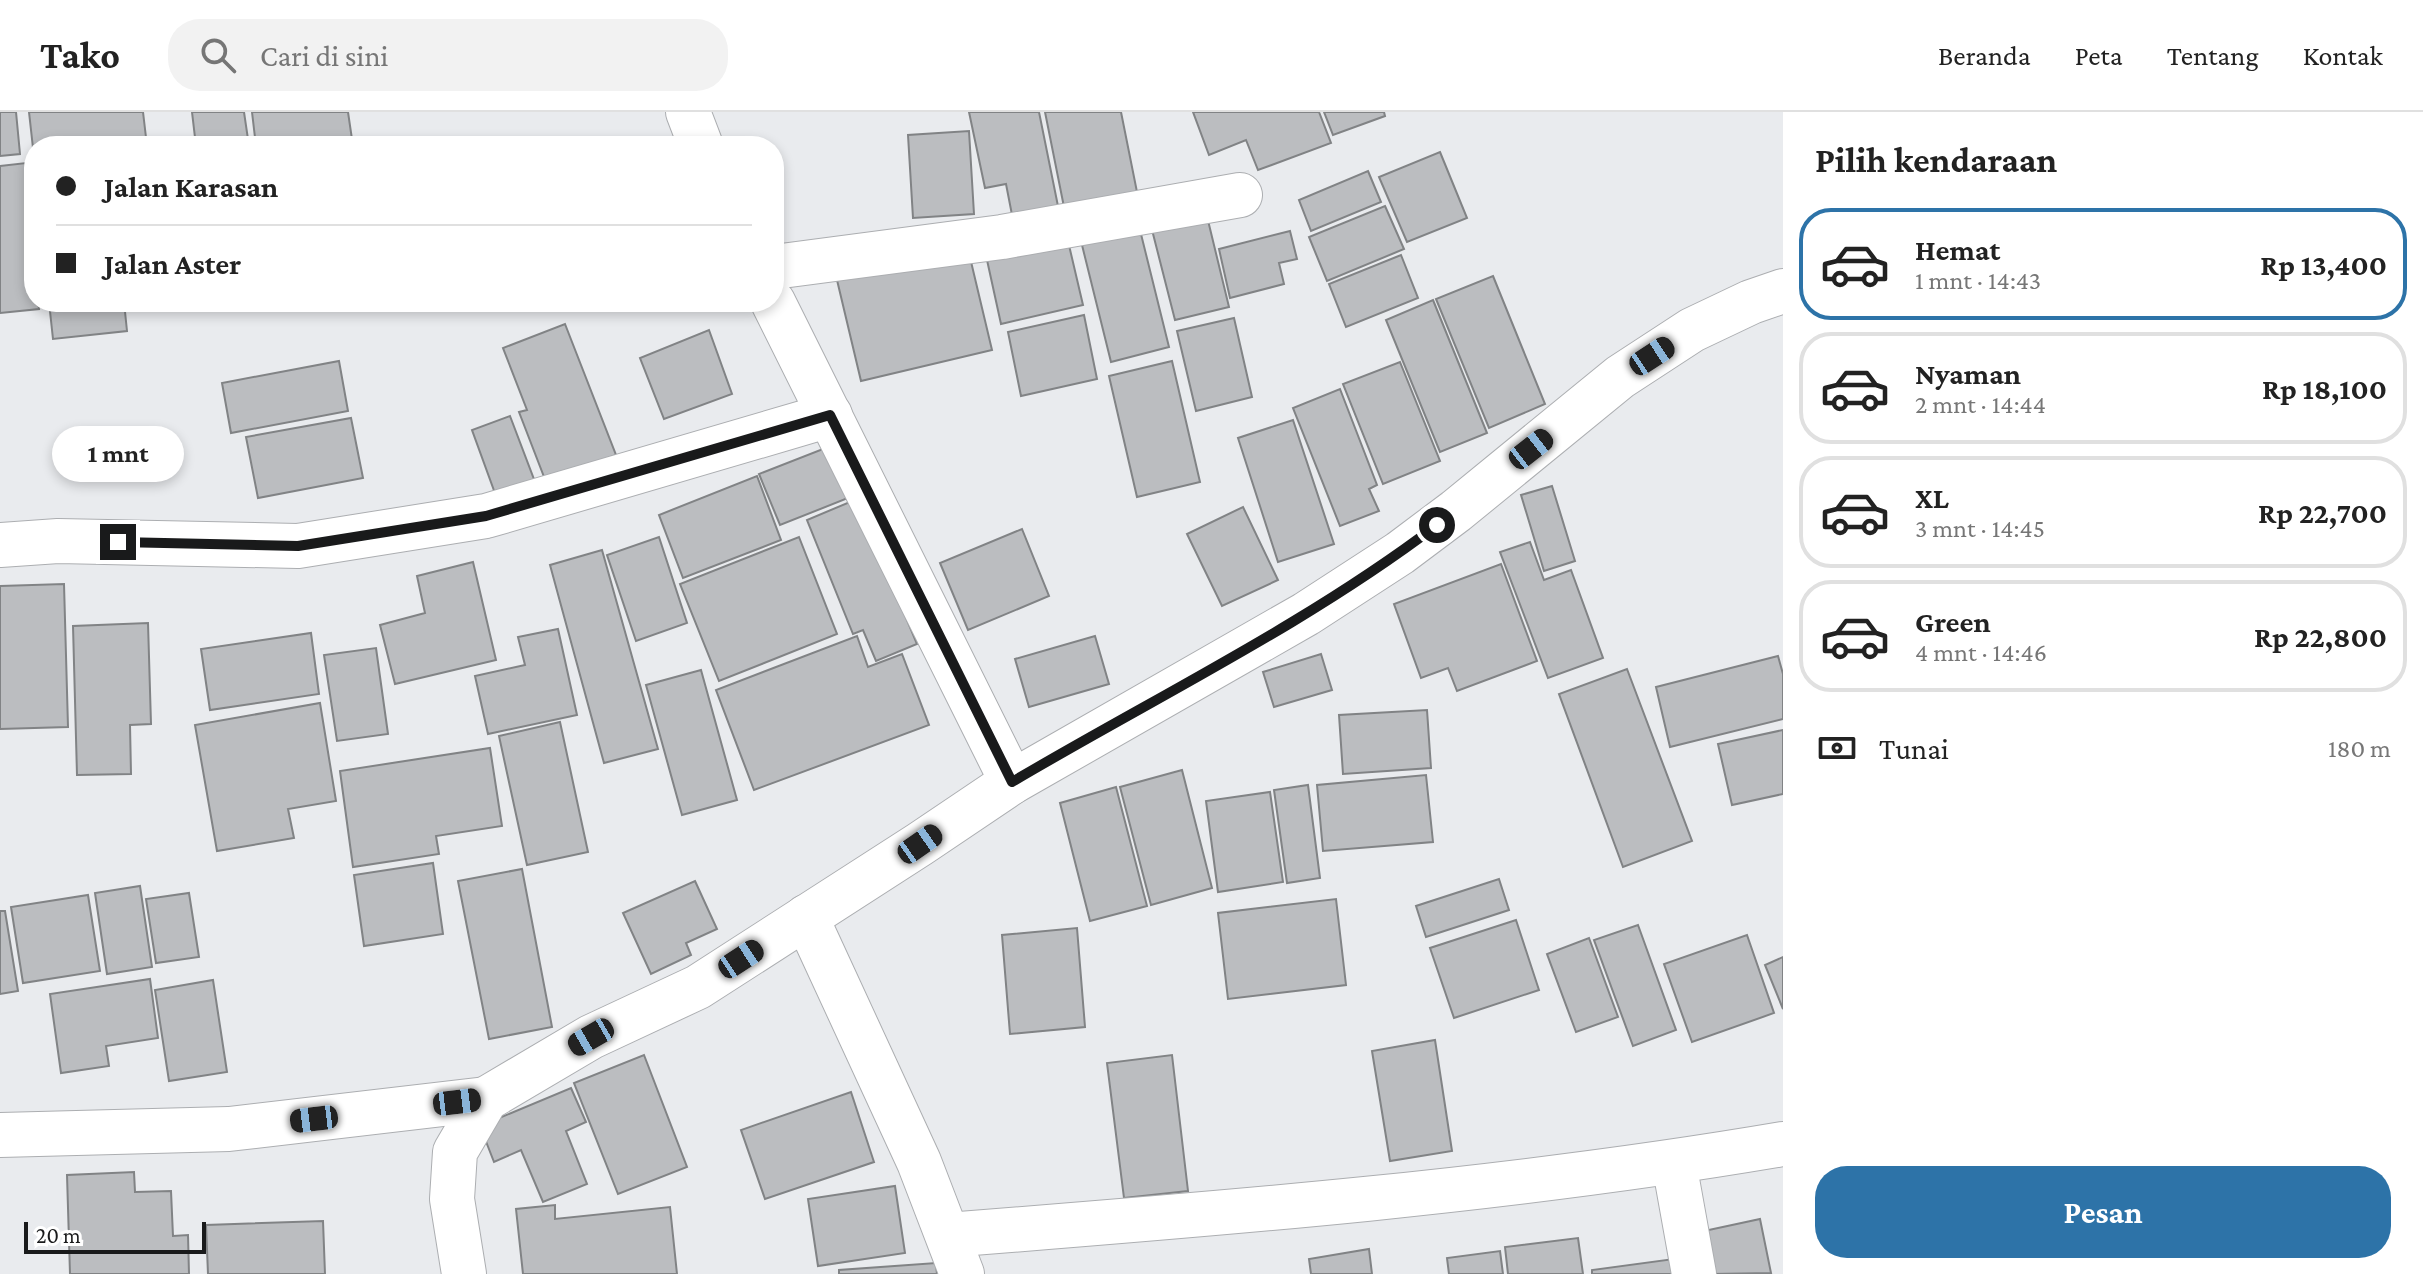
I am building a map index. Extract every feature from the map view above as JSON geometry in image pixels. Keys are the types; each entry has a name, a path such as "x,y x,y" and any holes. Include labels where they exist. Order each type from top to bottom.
{"street":[{"path":"688,112 697,136"},
{"path":"784,266 1002,237 1240,195"},
{"path":"0,1135 229,1129 486,1099 591,1037 698,987 1012,782 1306,614 1400,553 1456,511 1620,377 1692,330 1751,302 1783,291"},
{"path":"778,312 1012,782"},
{"path":"0,545 58,541 298,546 486,516 830,415"},
{"path":"806,917 919,1162 955,1254 1276,1209 1674,1163 1783,1144"},
{"path":"464,1274 452,1199 455,1152 486,1099"},
{"path":"1674,1163 1694,1274"}],"building":[{"path":"0,112 16,112 20,154 0,156"},
{"path":"29,112 143,112 146,136 32,136"},
{"path":"192,112 244,112 248,136 195,136"},
{"path":"252,112 348,112 352,136 255,136"},
{"path":"969,112 1039,112 1061,221 1013,220 1006,184 985,188"},
{"path":"1045,112 1121,112 1138,197 1065,212"},
{"path":"1193,112 1319,112 1331,143 1258,170 1246,140 1209,155"},
{"path":"1324,112 1384,112 1385,116 1333,135"},
{"path":"969,131 974,214 913,218 908,135"},
{"path":"1440,152 1467,218 1407,242 1379,177"},
{"path":"24,163 24,311 0,313 0,166"},
{"path":"1368,171 1381,202 1311,231 1299,200"},
{"path":"1385,206 1404,249 1327,281 1309,237"},
{"path":"1205,208 1229,307 1175,320 1150,222"},
{"path":"1139,226 1169,347 1111,362 1081,241"},
{"path":"1290,231 1297,259 1279,263 1284,284 1230,298 1219,249"},
{"path":"1068,241 1083,305 1001,324 987,260"},
{"path":"968,249 992,350 861,381 837,280"},
{"path":"1401,255 1418,298 1346,327 1329,284"},
{"path":"1493,276 1545,404 1489,428 1436,299"},
{"path":"1433,300 1487,433 1440,452 1386,320"},
{"path":"50,312 125,312 127,331 53,339"},
{"path":"1084,315 1097,379 1021,396 1008,332"},
{"path":"1234,318 1252,397 1196,411 1177,331"},
{"path":"565,324 616,455 546,482 519,412 527,410 503,348"},
{"path":"709,330 732,394 664,419 640,358"},
{"path":"339,361 348,411 231,433 222,383"},
{"path":"1172,361 1200,482 1137,497 1109,376"},
{"path":"1400,362 1440,461 1383,484 1343,384"},
{"path":"1340,389 1377,485 1369,489 1379,511 1340,526 1293,408"},
{"path":"510,416 535,482 496,496 472,430"},
{"path":"351,418 363,478 258,498 246,437"},
{"path":"1293,420 1334,544 1278,562 1238,438"},
{"path":"828,447 848,498 780,525 759,474"},
{"path":"757,476 781,540 683,578 659,515"},
{"path":"1552,486 1575,561 1544,571 1521,495"},
{"path":"857,499 917,644 876,661 863,630 853,634 807,520"},
{"path":"1243,507 1278,580 1222,606 1187,534"},
{"path":"1022,529 1049,596 968,630 940,563"},
{"path":"659,537 687,623 636,641 607,555"},
{"path":"799,537 837,634 719,681 680,584"},
{"path":"1530,542 1544,580 1571,570 1603,658 1548,678 1500,552"},
{"path":"602,550 658,749 604,763 550,565"},
{"path":"473,562 496,660 395,684 380,625 425,613 417,576"},
{"path":"1501,564 1537,661 1457,691 1448,668 1421,678 1394,604"},
{"path":"64,584 68,727 0,729 0,586"},
{"path":"148,623 151,724 130,725 131,774 77,775 73,626"},
{"path":"558,629 577,715 488,734 475,676 525,665 518,637"},
{"path":"311,633 319,694 210,710 201,649"},
{"path":"857,636 868,667 902,654 929,725 754,790 716,690"},
{"path":"1095,636 1109,684 1029,707 1015,659"},
{"path":"376,648 388,734 337,741 324,655"},
{"path":"1321,654 1332,690 1274,707 1263,672"},
{"path":"1778,656 1783,674 1783,719 1670,747 1656,687"},
{"path":"1627,669 1692,841 1623,867 1559,694"},
{"path":"701,670 737,800 682,815 646,685"},
{"path":"320,703 336,801 288,809 294,838 217,851 195,725"},
{"path":"1427,710 1431,768 1343,774 1339,715"},
{"path":"560,722 588,852 527,865 499,736"},
{"path":"1783,730 1783,794 1732,805 1718,744"},
{"path":"490,748 502,826 436,836 439,854 353,867 340,771"},
{"path":"1182,770 1212,888 1151,905 1120,787"},
{"path":"1426,775 1433,842 1323,851 1317,785"},
{"path":"1308,785 1320,878 1287,883 1274,790"},
{"path":"1116,787 1147,906 1090,921 1060,803"},
{"path":"1270,792 1283,882 1218,892 1206,801"},
{"path":"433,863 443,934 364,946 354,875"},
{"path":"522,869 552,1027 489,1039 458,881"},
{"path":"1499,879 1509,910 1426,937 1416,906"},
{"path":"695,881 717,929 686,943 691,955 651,974 623,913"},
{"path":"140,886 152,967 107,974 95,893"},
{"path":"189,893 199,957 156,963 146,899"},
{"path":"88,895 100,971 23,983 11,907"},
{"path":"1336,899 1346,985 1228,999 1218,913"},
{"path":"0,911 5,911 18,991 0,994"},
{"path":"1516,920 1539,990 1454,1018 1430,948"},
{"path":"1638,925 1676,1030 1633,1046 1594,940"},
{"path":"1077,928 1085,1027 1010,1034 1002,935"},
{"path":"1747,935 1774,1013 1692,1042 1664,964"},
{"path":"1589,938 1618,1017 1576,1032 1547,954"},
{"path":"1783,957 1783,1009 1765,965"},
{"path":"150,979 158,1038 106,1046 109,1066 61,1073 50,994"},
{"path":"213,980 227,1072 169,1081 155,990"},
{"path":"1435,1040 1452,1151 1390,1161 1372,1051"},
{"path":"644,1055 687,1167 618,1194 574,1083"},
{"path":"1172,1055 1188,1191 1124,1198 1107,1063"},
{"path":"571,1088 586,1122 566,1131 587,1184 543,1202 521,1150 494,1162 480,1126"},
{"path":"851,1092 874,1162 765,1199 741,1130"},
{"path":"134,1172 135,1192 171,1191 173,1236 188,1235 189,1274 70,1274 67,1175"},
{"path":"895,1186 905,1253 818,1266 808,1199"},
{"path":"555,1205 555,1219 670,1207 677,1274 523,1274 516,1209"},
{"path":"1760,1219 1771,1273 1712,1274 1704,1231"},
{"path":"323,1221 325,1274 208,1274 206,1225"},
{"path":"1578,1238 1583,1274 1508,1274 1505,1247"},
{"path":"1369,1249 1372,1274 1311,1274 1309,1259"},
{"path":"1500,1251 1503,1274 1449,1274 1447,1258"},
{"path":"1681,1258 1684,1274 1592,1274 1592,1270"},
{"path":"936,1263 937,1274 839,1274 839,1270"}],"route":[{"path":"118,542 298,546 486,516 830,415 1012,782 1306,614 1437,525"}]}
